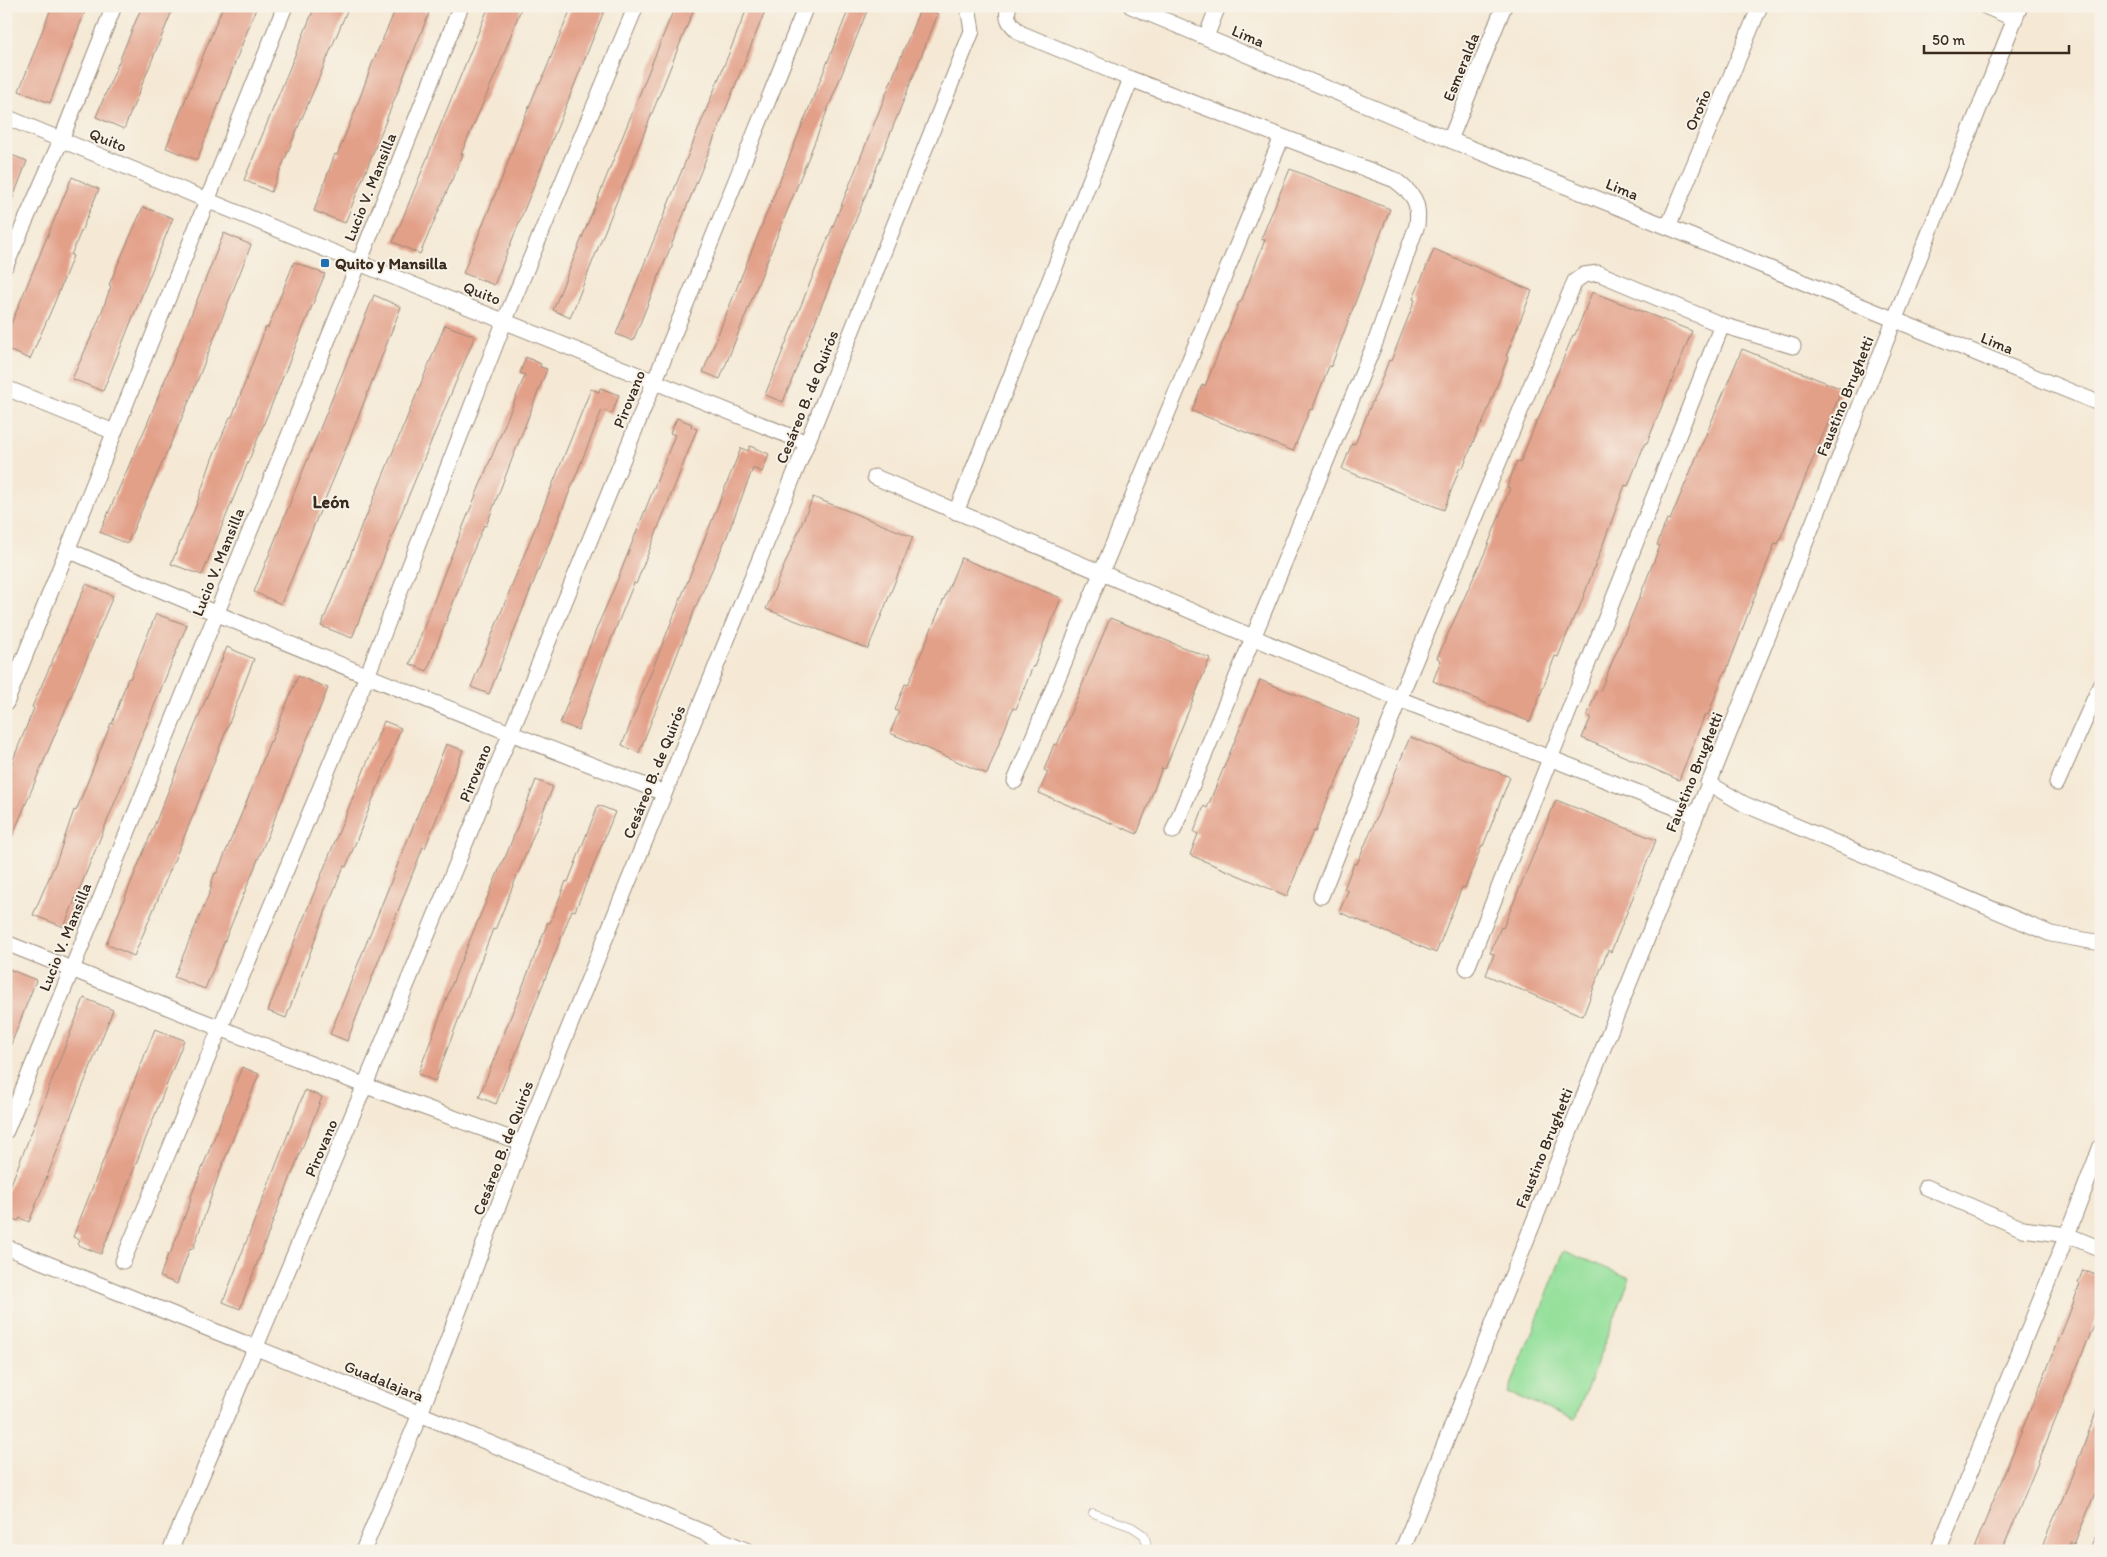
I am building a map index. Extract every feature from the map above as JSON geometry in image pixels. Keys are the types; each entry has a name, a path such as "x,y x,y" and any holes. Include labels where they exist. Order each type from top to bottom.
{"street":[{"path":"6,265 61,140 114,6"},
{"path":"6,703 285,6"},
{"name":"Lucio V. Mansilla","path":"6,1131 359,263 461,6"},
{"path":"124,1261 366,676 505,320 636,6"},
{"name":"Pirovano","path":"170,1551 366,1086 655,382 806,6"},
{"name":"Cesáreo B. de Quirós","path":"363,1551 420,1414 522,1143 808,443 972,31 968,6"},
{"path":"1009,6 1007,10 1008,21 1020,34 1131,79 1395,180 1409,191 1419,210 1417,225 1375,343 1173,831"},
{"name":"Lima","path":"1131,6 1450,140 1668,226 2101,404"},
{"path":"1206,37 1218,6"},
{"name":"Esmeralda","path":"1450,140 1504,6"},
{"name":"Oroño","path":"1668,226 1760,6"},
{"path":"1985,6 2018,13"},
{"name":"Faustino Brughetti","path":"1402,1551 2018,13"},
{"path":"956,512 1131,79"},
{"name":"Quito","path":"6,117 359,263 808,443"},
{"path":"1015,781 1282,136"},
{"path":"1321,896 1399,699 1575,281 1584,275 1598,273 1722,325 1793,346"},
{"path":"1467,968 1722,325"},
{"path":"6,388 114,432"},
{"path":"875,477 1399,699 1696,815"},
{"path":"68,550 215,615 510,734 664,793"},
{"path":"2057,783 2101,684"},
{"path":"1708,783 1744,804 2051,934 2101,943"},
{"path":"6,943 366,1086 522,1143"},
{"path":"1938,1551 2067,1235 2101,1146"},
{"path":"1926,1187 2023,1229 2067,1235 2101,1249"},
{"name":"Guadalajara","path":"6,1247 420,1414 748,1551"},
{"path":"2098,1551 2101,1543"}],"lane":[{"path":"1093,1513 1132,1527 1144,1535 1149,1551"}],"green space":[{"path":"1564,1251 1630,1278 1575,1419 1508,1393"}],"building":[{"path":"52,6 87,6 50,103 19,91"},
{"path":"142,6 174,6 124,129 96,117"},
{"path":"223,6 257,6 197,160 166,148"},
{"path":"315,6 349,6 271,192 244,180"},
{"path":"397,6 412,6 429,13 345,223 314,211 335,154 337,155 372,64"},
{"path":"489,6 522,6 499,66 461,154 463,154 420,254 393,242"},
{"path":"572,6 606,6 494,285 463,273 521,126"},
{"path":"675,6 695,6 570,318 553,310"},
{"path":"748,6 767,6 633,341 616,334"},
{"path":"850,6 869,6 720,379 703,372"},
{"path":"921,7 938,14 783,402 765,395"},
{"path":"6,153 27,161 8,211 6,211"},
{"path":"1290,169 1390,209 1331,367 1329,366 1312,410 1310,409 1293,451 1192,411 1202,385 1205,386 1239,302 1241,302 1265,240 1261,239"},
{"path":"72,177 99,189 71,255 73,256 54,304 30,359 6,349 6,336"},
{"path":"143,207 173,218 103,391 72,379 98,322 111,286 109,285"},
{"path":"224,233 251,245 190,399 127,544 100,532 148,422"},
{"path":"1434,249 1532,291 1506,356 1508,357 1482,425 1480,425 1463,468 1460,467 1444,510 1342,469 1352,443 1355,444 1389,360 1391,361 1415,300 1413,299"},
{"path":"294,262 325,274 202,575 171,564 196,506 212,459 230,417 232,417 266,327 268,328"},
{"path":"1592,292 1692,331 1647,443 1645,443 1628,486 1625,485 1577,614 1575,614 1558,657 1555,656 1530,722 1433,681 1441,660 1437,658 1486,550 1510,488 1507,487 1517,461 1520,463"},
{"path":"374,295 401,307 341,461 281,604 254,592"},
{"path":"445,325 475,336 352,638 321,626"},
{"path":"1742,349 1842,389 1778,544 1775,543 1726,672 1708,715 1705,714 1679,780 1582,738 1591,717 1587,716 1597,690 1600,691 1635,608 1660,546 1657,545 1667,519 1670,520"},
{"path":"526,357 541,364 540,367 547,369 486,526 484,525 469,561 427,671 410,664 447,566 525,375 520,373"},
{"path":"600,388 619,395 612,414 602,410 489,694 471,687 591,389 599,392"},
{"path":"677,418 692,424 691,427 697,429 636,584 634,583 605,655 578,730 560,723 675,435 670,433"},
{"path":"750,446 769,454 762,472 753,468 727,536 696,606 639,753 622,745 741,448 748,451"},
{"path":"813,497 913,537 868,649 766,609"},
{"path":"961,558 1061,598 1034,667 1016,709 1013,708 987,774 890,733 899,712 895,710 905,684 908,685"},
{"path":"86,584 113,596 6,851 6,765 10,767 34,708 32,707"},
{"path":"156,614 187,625 64,927 33,915 58,857 74,810 76,811 112,724 128,678 130,679"},
{"path":"1110,618 1210,658 1165,769 1162,768 1137,834 1039,793 1048,772 1044,770 1054,744 1057,745"},
{"path":"227,647 254,659 194,813 134,956 106,944"},
{"path":"298,676 328,688 205,989 174,977 212,887 210,887 215,873 217,873"},
{"path":"1260,680 1360,720 1334,788 1332,788 1315,832 1313,831 1287,896 1190,855 1198,834 1194,832 1204,806 1207,808"},
{"path":"384,721 401,728 346,867 344,866 329,902 286,1018 268,1011"},
{"path":"1410,737 1510,777 1483,846 1465,888 1462,887 1436,953 1339,912 1348,891 1344,889 1354,863 1357,864"},
{"path":"446,744 463,750 347,1041 330,1034"},
{"path":"536,780 553,787 495,930 493,929 435,1081 418,1074 457,971"},
{"path":"1556,800 1656,840 1611,952 1608,950 1583,1016 1486,975 1494,954 1490,953 1501,927 1503,928"},
{"path":"598,805 615,812 575,911 572,910 496,1104 479,1097 548,922 550,923 566,881 568,882"},
{"path":"6,968 36,980 7,1055 6,1055"},
{"path":"84,998 113,1010 29,1222 20,1218 18,1221 6,1216 6,1197"},
{"path":"155,1029 184,1040 101,1254 78,1245 80,1240 73,1237"},
{"path":"242,1067 259,1074 220,1171 193,1249 190,1248 177,1284 160,1277"},
{"path":"305,1090 322,1097 240,1309 223,1302"},
{"path":"2083,1270 2101,1277 2101,1308 2002,1551 1973,1551 2068,1317"},
{"path":"2099,1404 2101,1404 2101,1478 2096,1492 2074,1544 2070,1542 2067,1551 2040,1551 2073,1474"}],"place":[{"name":"Quito y Mansilla","path":"325,263"}],"district":[{"name":"León","path":"331,502"}]}
